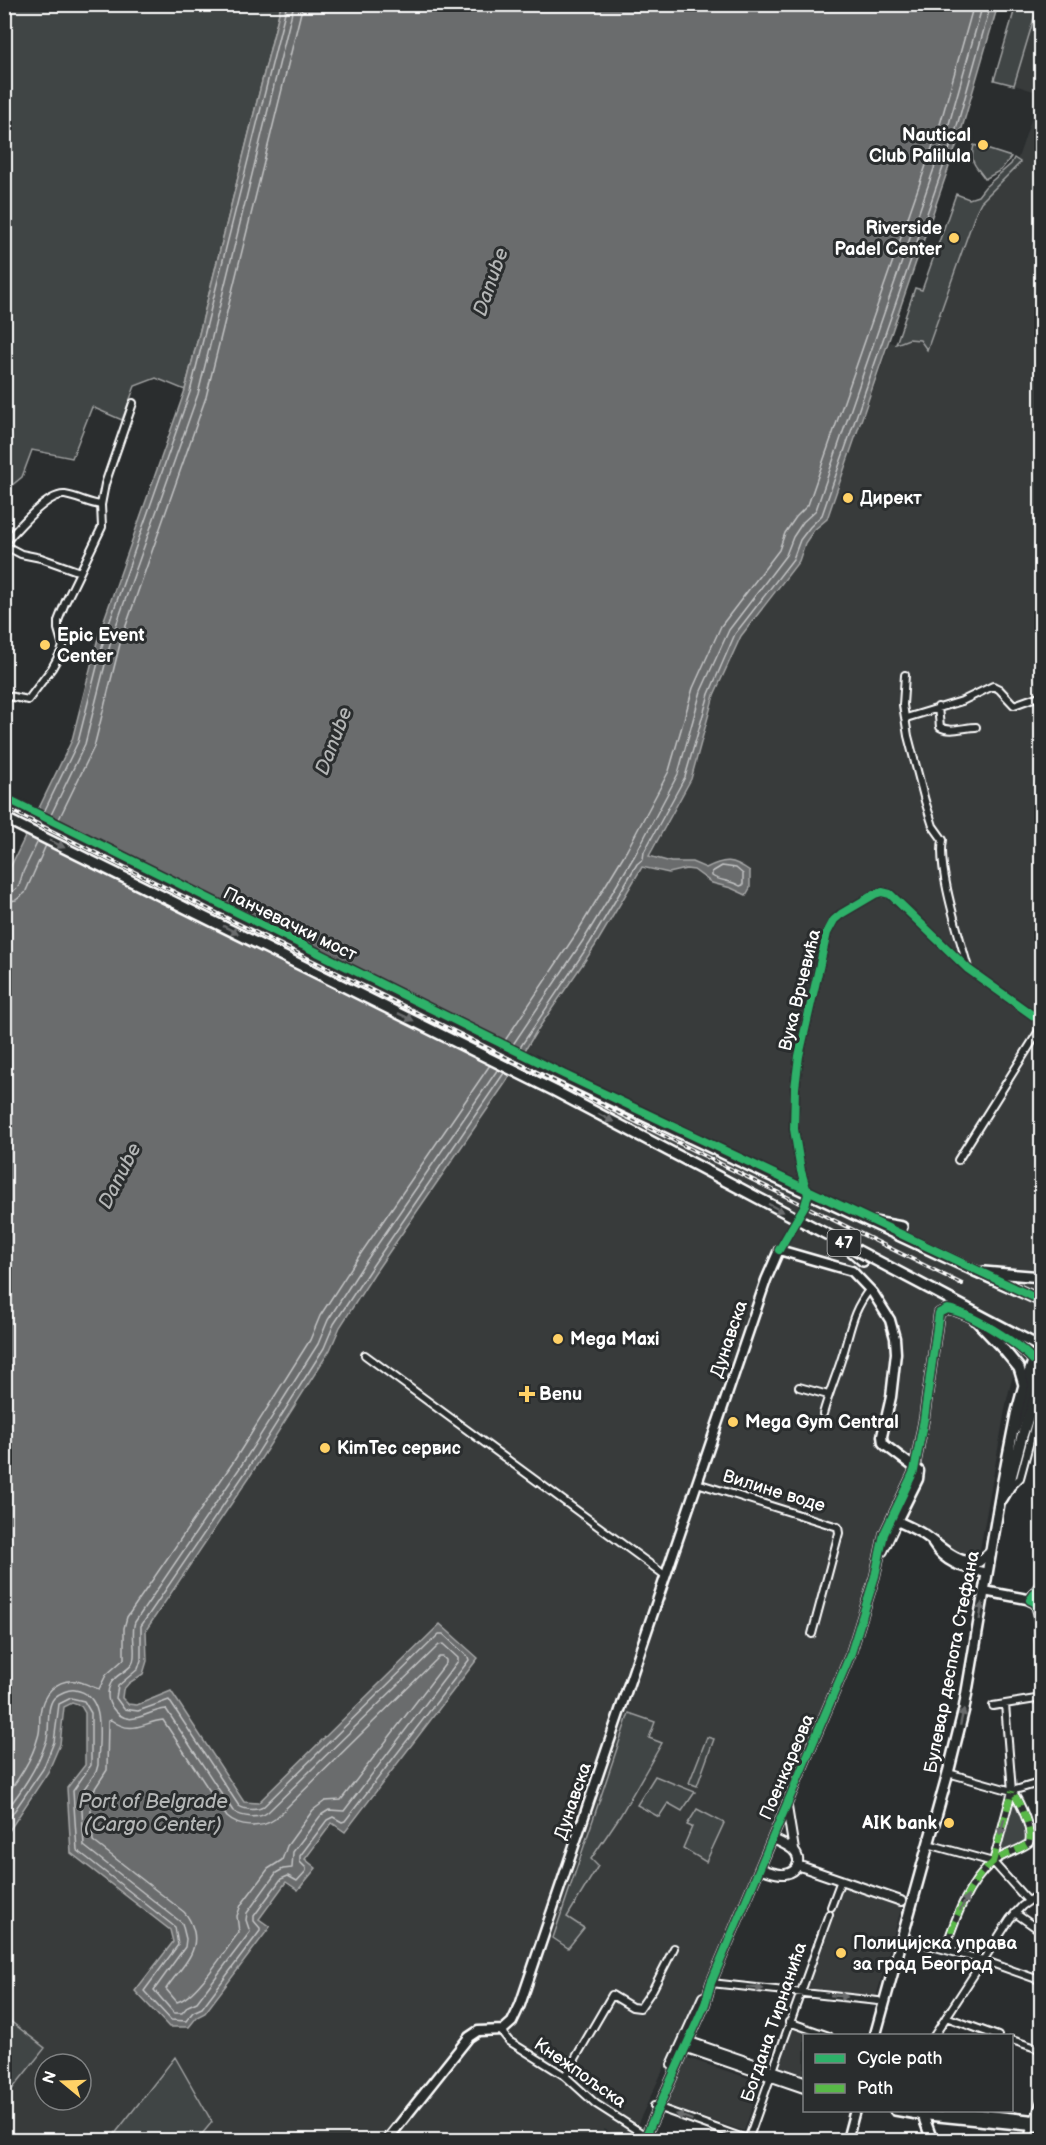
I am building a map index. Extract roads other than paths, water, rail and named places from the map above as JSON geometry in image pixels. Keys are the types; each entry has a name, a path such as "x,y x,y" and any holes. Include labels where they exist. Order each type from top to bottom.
{"main road":[{"name":"Панчевачки мост","path":"4,801 562,1077 866,1220"},
{"name":"Панчевачки мост","path":"4,818 555,1091 844,1244"},
{"path":"866,1220 902,1227"},
{"name":"47","path":"866,1220 1041,1301"},
{"path":"844,1244 862,1261"},
{"name":"47","path":"844,1244 1040,1351"},
{"path":"779,1250 845,1268 856,1274 870,1289"},
{"name":"Дунавска","path":"501,2031 512,2022 524,1996 766,1280 779,1250"},
{"path":"975,1271 1037,1277"},
{"name":"Поенкареова","path":"870,1289 890,1320 896,1345 891,1397 882,1436 883,1443 919,1471 918,1479 897,1521"},
{"path":"963,1307 1019,1368 1024,1385"},
{"name":"Булевар деспота Стефана","path":"1014,1431 1040,1351 1041,1336"},
{"name":"Булевар деспота Стефана","path":"876,2034 964,1709 1016,1415 1033,1360 1040,1351"},
{"path":"999,1503 1008,1489 1041,1375"},
{"path":"897,1521 921,1533 953,1556 970,1563 982,1560 991,1551"},
{"path":"932,1541 942,1556 952,1563 987,1573"},
{"path":"1030,1600 1041,1583"},
{"path":"984,1591 1036,1603 1039,1614 1041,1675"},
{"path":"387,2140 469,2037 478,2031 501,2031"},
{"path":"847,2140 854,2112"},
{"path":"932,2140 923,2112 1037,2123"},
{"path":"973,2112 1037,2123"}],"street":[{"path":"4,695 28,700 57,660 63,646 58,621 102,527 101,506 113,456 133,403"},
{"path":"80,573 42,558 21,554 4,544 36,511 56,496 68,496 101,506"},
{"path":"905,675 903,705 908,736 933,826 942,840 941,852 945,879 968,969"},
{"path":"906,718 962,701 993,686 1016,705 1041,695"},
{"path":"938,707 942,729 976,727"},
{"name":"Вука Врчевића","path":"779,1250 807,1200 807,1189 801,1171 794,1129 796,1075 828,930 834,920 875,894 882,892 890,894 968,969 1041,1024 958,1160"},
{"path":"823,1414 845,1349 852,1320 870,1289"},
{"name":"Поенкареова","path":"642,2138 684,2043 697,2007 711,1983 761,1869 851,1653 880,1558 884,1534 915,1467 938,1316 941,1311 947,1309 955,1311 1012,1342"},
{"path":"1012,1342 1040,1351"},
{"path":"1012,1342 1033,1360"},
{"path":"365,1355 666,1576"},
{"path":"799,1387 828,1395"},
{"path":"1008,1489 1020,1478 1041,1397"},
{"name":"Вилине воде","path":"697,1483 838,1527 812,1634"},
{"name":"Поенкареова","path":"880,1558 897,1521"},
{"path":"993,1706 1041,1698"},
{"path":"993,1862 1012,1791 1005,1704"},
{"path":"948,1773 1012,1791 1041,1782"},
{"path":"945,1949 961,1908 975,1883 993,1862 1029,1843 1031,1837 1019,1802 1012,1791"},
{"path":"761,1869 786,1874 794,1871 797,1865 787,1807"},
{"name":"Поенкареова","path":"773,1839 794,1850"},
{"path":"928,1844 993,1862 1028,1901"},
{"path":"797,1865 901,1901"},
{"name":"Богдана Тирнанића","path":"748,2140 841,1880"},
{"path":"935,2034 1015,1913 1041,1892"},
{"path":"1015,1913 1041,1932"},
{"path":"902,1938 983,1960 1041,1981"},
{"path":"565,2076 612,1995 632,2007 640,2008 653,1989 674,1948"},
{"path":"711,1983 879,2001"},
{"path":"946,2017 993,2034"},
{"path":"789,2022 823,2034"},
{"name":"Кнежпољска","path":"501,2031 509,2041 565,2076 596,2104 642,2138"},
{"path":"1013,2041 1041,2050"},
{"path":"684,2043 772,2074 803,2088"},
{"path":"772,2074 803,2081"},
{"path":"1027,2140 1037,2123 1041,2098"},
{"path":"656,2107 748,2140"}],"water":[{"path":"281,5 998,5 960,135 827,519 814,530 805,543 799,561 741,636 714,695 691,779 649,856 671,862 692,862 706,868 724,861 734,862 750,871 750,888 746,895 712,883 694,870 686,869 669,873 642,867 595,946 536,1032 506,1082 374,1274 340,1327 330,1350 250,1476 146,1630 147,1661 143,1674 129,1683 123,1690 122,1698 128,1704 137,1705 171,1691 244,1802 258,1803 440,1624 478,1658 345,1832 332,1823 305,1859 316,1868 298,1890 286,1882 259,1919 270,1927 205,2013 197,2017 189,2027 169,2027 135,1991 173,1942 170,1930 71,1853 67,1788 85,1765 85,1713 81,1706 72,1703 64,1707 60,1744 48,1772 5,1837 5,892 10,868 72,740 99,634 185,390"}],"railway":[{"path":"4,807 962,1284"}],"place":[{"name":"Nautical Club Palilula","path":"983,145"},
{"name":"Riverside Padel Center","path":"954,238"},
{"name":"Директ","path":"848,498"},
{"name":"Epic Event Center","path":"45,645"},
{"name":"Mega Maxi","path":"558,1339"},
{"name":"Benu","path":"527,1394"},
{"name":"Mega Gym Central","path":"733,1422"},
{"name":"KimTec сервис","path":"325,1448"},
{"name":"AIK bank","path":"949,1823"},
{"name":"Полицијска управа за град Београд","path":"841,1953"}],"water label":[{"name":"Danube","path":"491,282"},
{"name":"Danube","path":"334,741"},
{"name":"Danube","path":"120,1176"},
{"name":"Port of Belgrade (Cargo Center)","path":"153,1814"}]}
